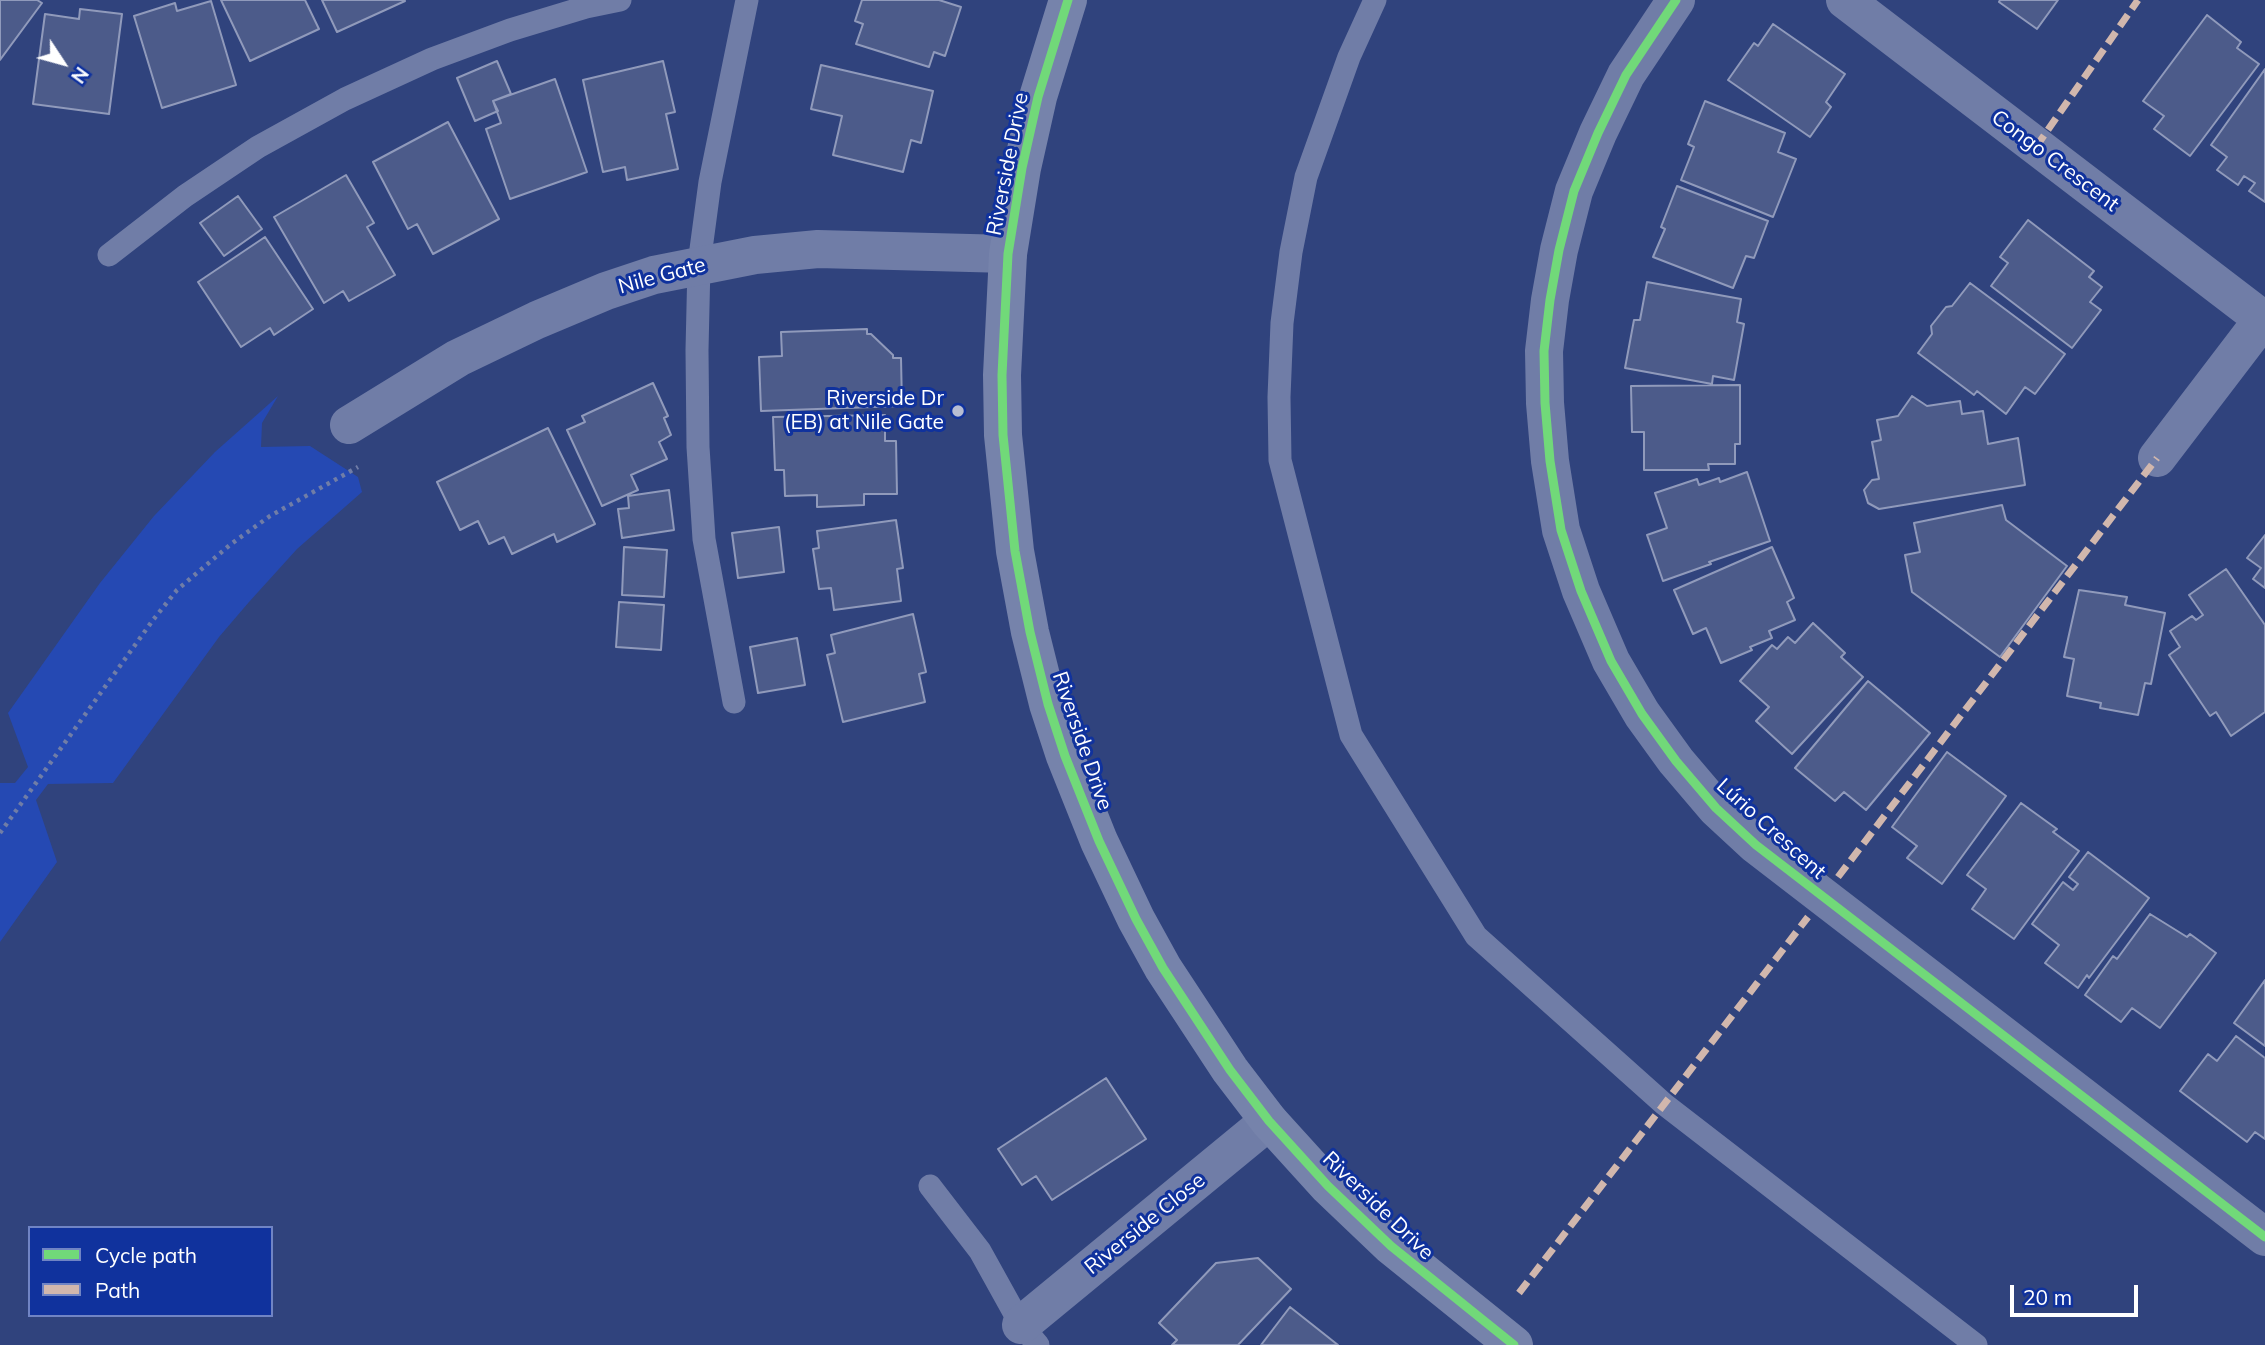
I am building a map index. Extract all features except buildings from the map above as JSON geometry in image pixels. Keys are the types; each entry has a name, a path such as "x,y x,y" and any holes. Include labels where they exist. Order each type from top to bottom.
{"street":[{"name":"Riverside Drive","path":"1068,0 1038,97 1022,168 1007,254 1002,375 1008,493 1015,551 1030,632 1048,704 1065,756 1099,841 1163,968 1193,1015 1269,1121 1328,1186 1391,1246 1514,1345"},
{"name":"Lúrio Crescent","path":"1676,0 1626,75 1574,191 1559,250 1544,351 1550,461 1562,530 1581,591 1611,661 1642,714 1676,761 1716,808 1756,845 2265,1237"},
{"name":"Congo Crescent","path":"1845,0 2264,320"},
{"name":"Nile Gate","path":"349,425 458,358 537,320 606,291 654,275 755,254 818,249 1007,254"},
{"path":"2157,458 2264,320"},
{"name":"Riverside Close","path":"1026,1338 1269,1121"}],"lane":[{"path":"109,256 185,196 258,147 345,99 388,78 497,35 586,7 620,0"},
{"path":"734,702 704,539 698,447 699,264 723,110 747,0"},
{"path":"1375,0 1349,57 1306,177 1282,323 1279,397 1280,460 1351,735 1476,936 1664,1104 1976,1345"},
{"path":"930,1186 980,1251 1026,1338"}],"path":[{"path":"0,833 177,590 230,544 270,516 369,460 349,425"}],"shaded area":[{"path":"278,396 262,423 261,447 310,446 358,477 362,492 297,549 219,637 113,783 48,784 36,800 57,862 0,942 0,783 15,783 28,767 8,713 100,583 154,516 215,452"}],"marked path":[{"path":"2036,147 2138,0"},
{"path":"1838,877 2157,458"},
{"path":"1519,1293 1808,917"}],"cycle path":[{"path":"1068,0 1038,97 1022,168 1008,254 1002,375 1003,435 1015,551 1030,632 1048,704 1065,756 1099,841 1136,919 1163,968 1230,1070 1269,1121 1328,1186 1391,1246 1514,1345"},
{"path":"1676,0 1626,75 1574,191 1559,250 1544,351 1550,461 1561,530 1581,591 1611,661 1642,714 1676,761 1716,808 1756,845 2265,1237"}],"place":[{"name":"Riverside Dr (EB) at Nile Gate","path":"958,411"}]}
